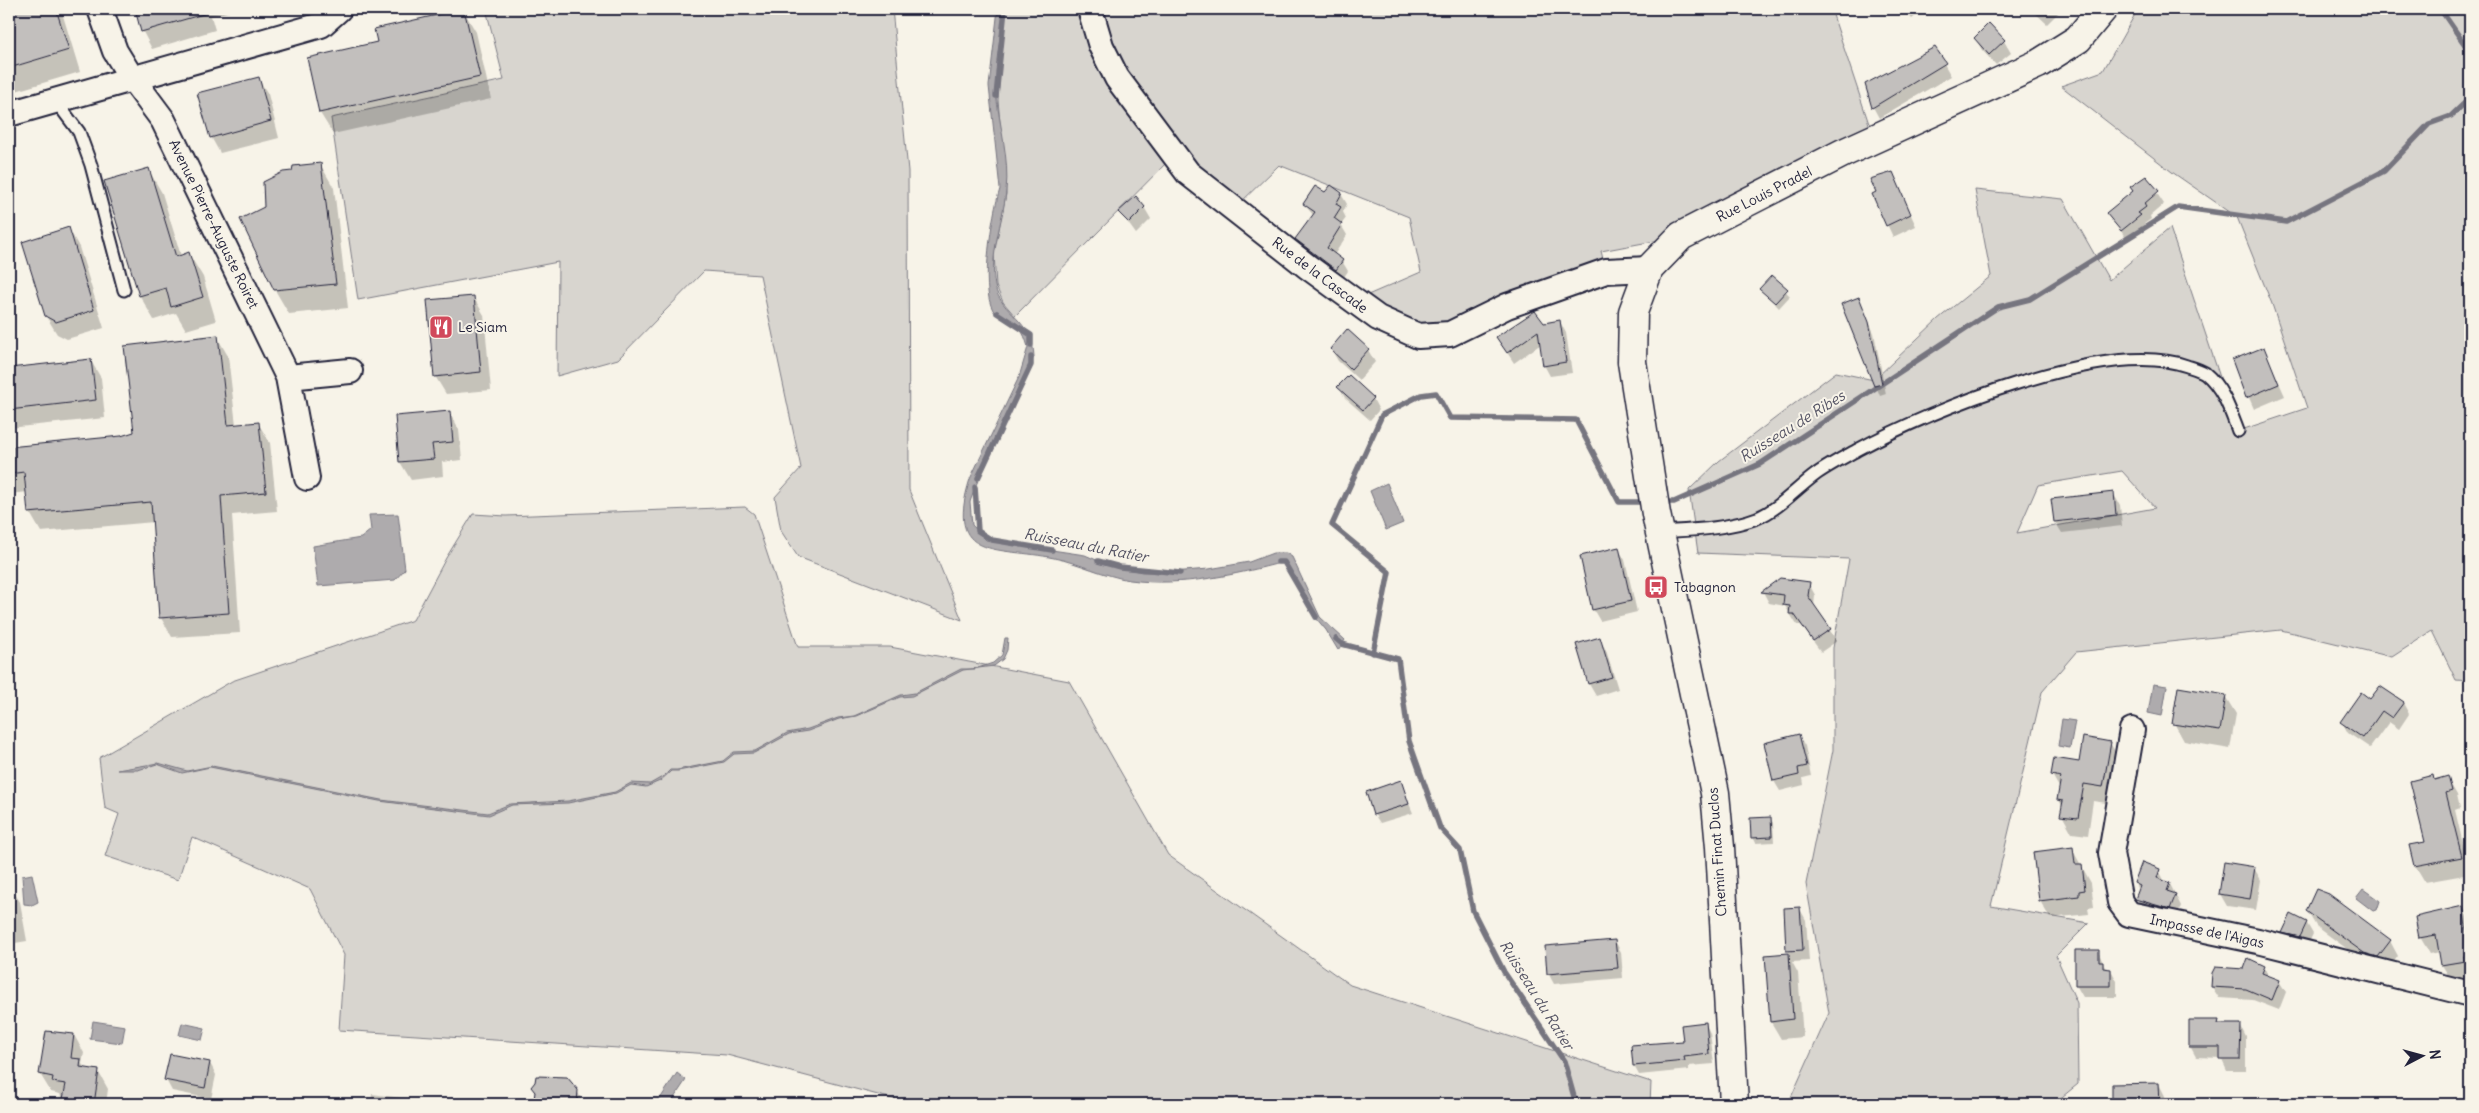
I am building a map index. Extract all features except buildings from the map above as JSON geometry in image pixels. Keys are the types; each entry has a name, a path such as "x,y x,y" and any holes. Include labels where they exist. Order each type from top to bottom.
{"main road":[{"name":"Rue Louis Pradel","path":"1658,523 1632,362 1633,312 1649,269 1681,236 1843,153 2038,64 2078,39 2103,9"},
{"name":"Chemin Finat Duclos","path":"1658,523 1715,793 1720,847 1734,1104"}],"street":[{"name":"Avenue Pierre-Auguste Roiret","path":"100,9 116,51 131,77 163,120 288,377 307,478"},
{"path":"9,114 131,77 321,25 339,9"},
{"name":"Rue de la Cascade","path":"1090,9 1100,46 1117,78 1188,173 1378,318 1418,336 1450,334 1507,306 1606,271 1649,269"},
{"path":"288,377 350,372"},
{"name":"Impasse de l'Aigas","path":"2132,730 2111,853 2120,902 2129,914 2258,941 2470,994"}],"lane":[{"path":"55,100 79,132 91,165 124,290"},
{"path":"1658,523 1719,526 1757,518 1782,503 1816,474 1858,449 1949,408 2004,386 2068,369 2141,359 2174,362 2204,372 2223,395 2238,431"}],"shaded area":[{"path":"486,9 892,9 908,171 909,490 962,620 798,557 781,531 775,497 801,468 760,275 704,271 618,359 557,376 558,262 358,300 331,118 504,80"},
{"path":"998,9 1004,9 997,61 996,92 1007,167 1007,179 995,250 995,286 1003,304 1023,325 1028,334 1034,357 976,485 970,502 972,525 986,540 1085,555 1108,565 1142,572 1209,569 1249,562 1273,553 1286,553 1292,557 1320,617 1345,640 1338,650 1326,630 1311,612 1284,562 1189,581 1150,582 1120,578 1054,558 996,550 981,545 970,537 964,525 964,506 970,479 1019,377 1028,347 1020,329 997,315 993,310 989,300 987,285 991,232 1000,189 989,86"},
{"path":"1004,9 1831,9 1874,139 1681,236 1601,251 1606,271 1418,336 1354,301 1421,272 1409,217 1279,165 1234,209 1175,154 1015,316 1003,302 996,286 994,253 1006,194 998,100"},
{"path":"2138,9 2470,9 2470,681 2456,680 2432,631 2392,657 2281,630 2076,652 2042,692 1991,906 2089,923 2056,956 2077,1003 2078,1084 2057,1101 2058,1104 1788,1104 1829,1013 1806,884 1833,750 1833,648 1849,559 1698,553 1689,490 1719,461 1836,372 1874,380 1938,319 1991,276 1975,190 2063,199 2109,280 2170,228 2238,431 2307,408 2272,304 2237,217 2172,172 2061,86 2103,71","holes":["2122,471 2155,508 2017,533 2038,485"]},
{"path":"1387,483 1403,523 1386,530 1370,491"},
{"path":"745,507 754,514 798,647 890,647 1069,681 1168,855 1350,985 1651,1082 1650,1104 912,1104 727,1055 339,1030 344,955 310,889 192,837 178,880 105,856 119,814 105,808 99,758 232,681 413,620 446,558 473,514 506,516"},
{"path":"398,514 405,569 395,580 318,586 313,546 361,538 371,530 369,515"},
{"path":"1005,638 1008,638 1007,650 1003,659 994,666 978,668 993,663 1002,655"},
{"path":"961,669 971,669 963,670 912,696 900,697 856,716 839,719 808,731 789,734 754,753 734,754 724,762 671,771 660,781 646,787 631,785 616,793 568,803 512,805 489,815 379,801 210,767 182,773 157,764 138,770 117,770 158,763 187,771 212,766 381,800 488,813 510,804 568,801 615,792 631,783 650,784 670,770 723,761 734,752 755,751 787,733 808,729 838,718 854,716 901,695 915,693"},
{"path":"2153,684 2167,686 2162,716 2148,713"},
{"path":"2062,719 2075,721 2070,748 2058,746"},
{"path":"32,874 38,902 32,905 24,904 22,876"},
{"path":"2363,889 2380,901 2377,910 2373,911 2356,898"},
{"path":"93,1021 125,1026 122,1043 90,1039"},
{"path":"182,1023 205,1028 202,1040 179,1035"},
{"path":"677,1073 686,1080 670,1104 658,1102"}],"waterway":[{"name":"Ruisseau du Ratier","path":"996,96 1005,9"},
{"path":"2437,9 2443,13 2470,52"},
{"name":"Ruisseau de Ribes","path":"1662,502 1674,502 1760,464 1998,307 2030,299 2178,207 2286,222 2384,171 2429,124 2451,116 2470,98"},
{"name":"Ruisseau du Ratier","path":"997,313 1031,335 1031,345"},
{"name":"Ruisseau du Ratier","path":"978,478 1031,365 1031,357"},
{"name":"Ruisseau de Ribes","path":"1373,653 1389,572 1332,525 1382,415 1421,395 1436,393 1450,418 1576,420 1619,502 1646,502"},
{"name":"Ruisseau du Ratier","path":"975,487 978,531 992,540 1052,550"},
{"name":"Ruisseau du Ratier","path":"1098,561 1120,567 1180,573"},
{"name":"Ruisseau du Ratier","path":"1278,562 1284,562 1316,617"},
{"name":"Ruisseau du Ratier","path":"1336,639 1342,644 1398,659 1409,741 1440,828 1460,850 1473,911 1504,972 1564,1061 1576,1104"}],"place":[{"name":"Le Siam","path":"441,327"},
{"name":"Tabagnon","path":"1656,587"}]}
